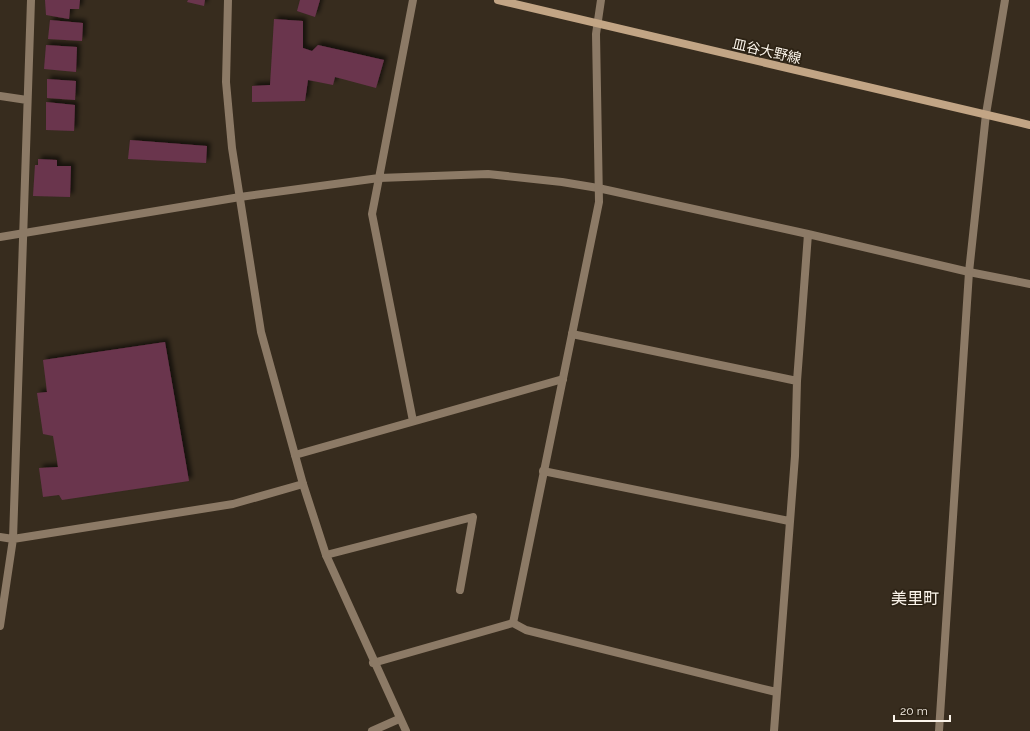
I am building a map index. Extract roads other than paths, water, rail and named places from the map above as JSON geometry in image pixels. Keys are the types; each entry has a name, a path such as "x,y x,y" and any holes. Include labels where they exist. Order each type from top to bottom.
{"main road":[{"name":"皿谷大野線","path":"498,0 1030,125"}],"street":[{"path":"0,626 13,539 30,0"},
{"path":"228,0 226,82 232,148 261,332 303,484 326,555 373,662 406,731"},
{"path":"413,0 372,214 413,421"},
{"path":"513,623 599,202 597,24 601,0"},
{"path":"939,731 969,272 986,114 1006,0"},
{"path":"0,96 27,100"},
{"path":"0,237 240,197 379,178 488,174 562,182 598,188 808,234 969,272 1030,284"},
{"path":"774,731 795,456 797,381 808,234"},
{"path":"572,334 797,381"},
{"path":"295,455 562,379"},
{"path":"543,471 790,521"},
{"path":"0,537 13,539 233,504 303,484"},
{"path":"326,555 473,517 460,590"},
{"path":"373,662 513,623 526,630 776,692"},
{"path":"372,731 399,719"}],"district":[{"name":"美里町","path":"915,598"}]}
